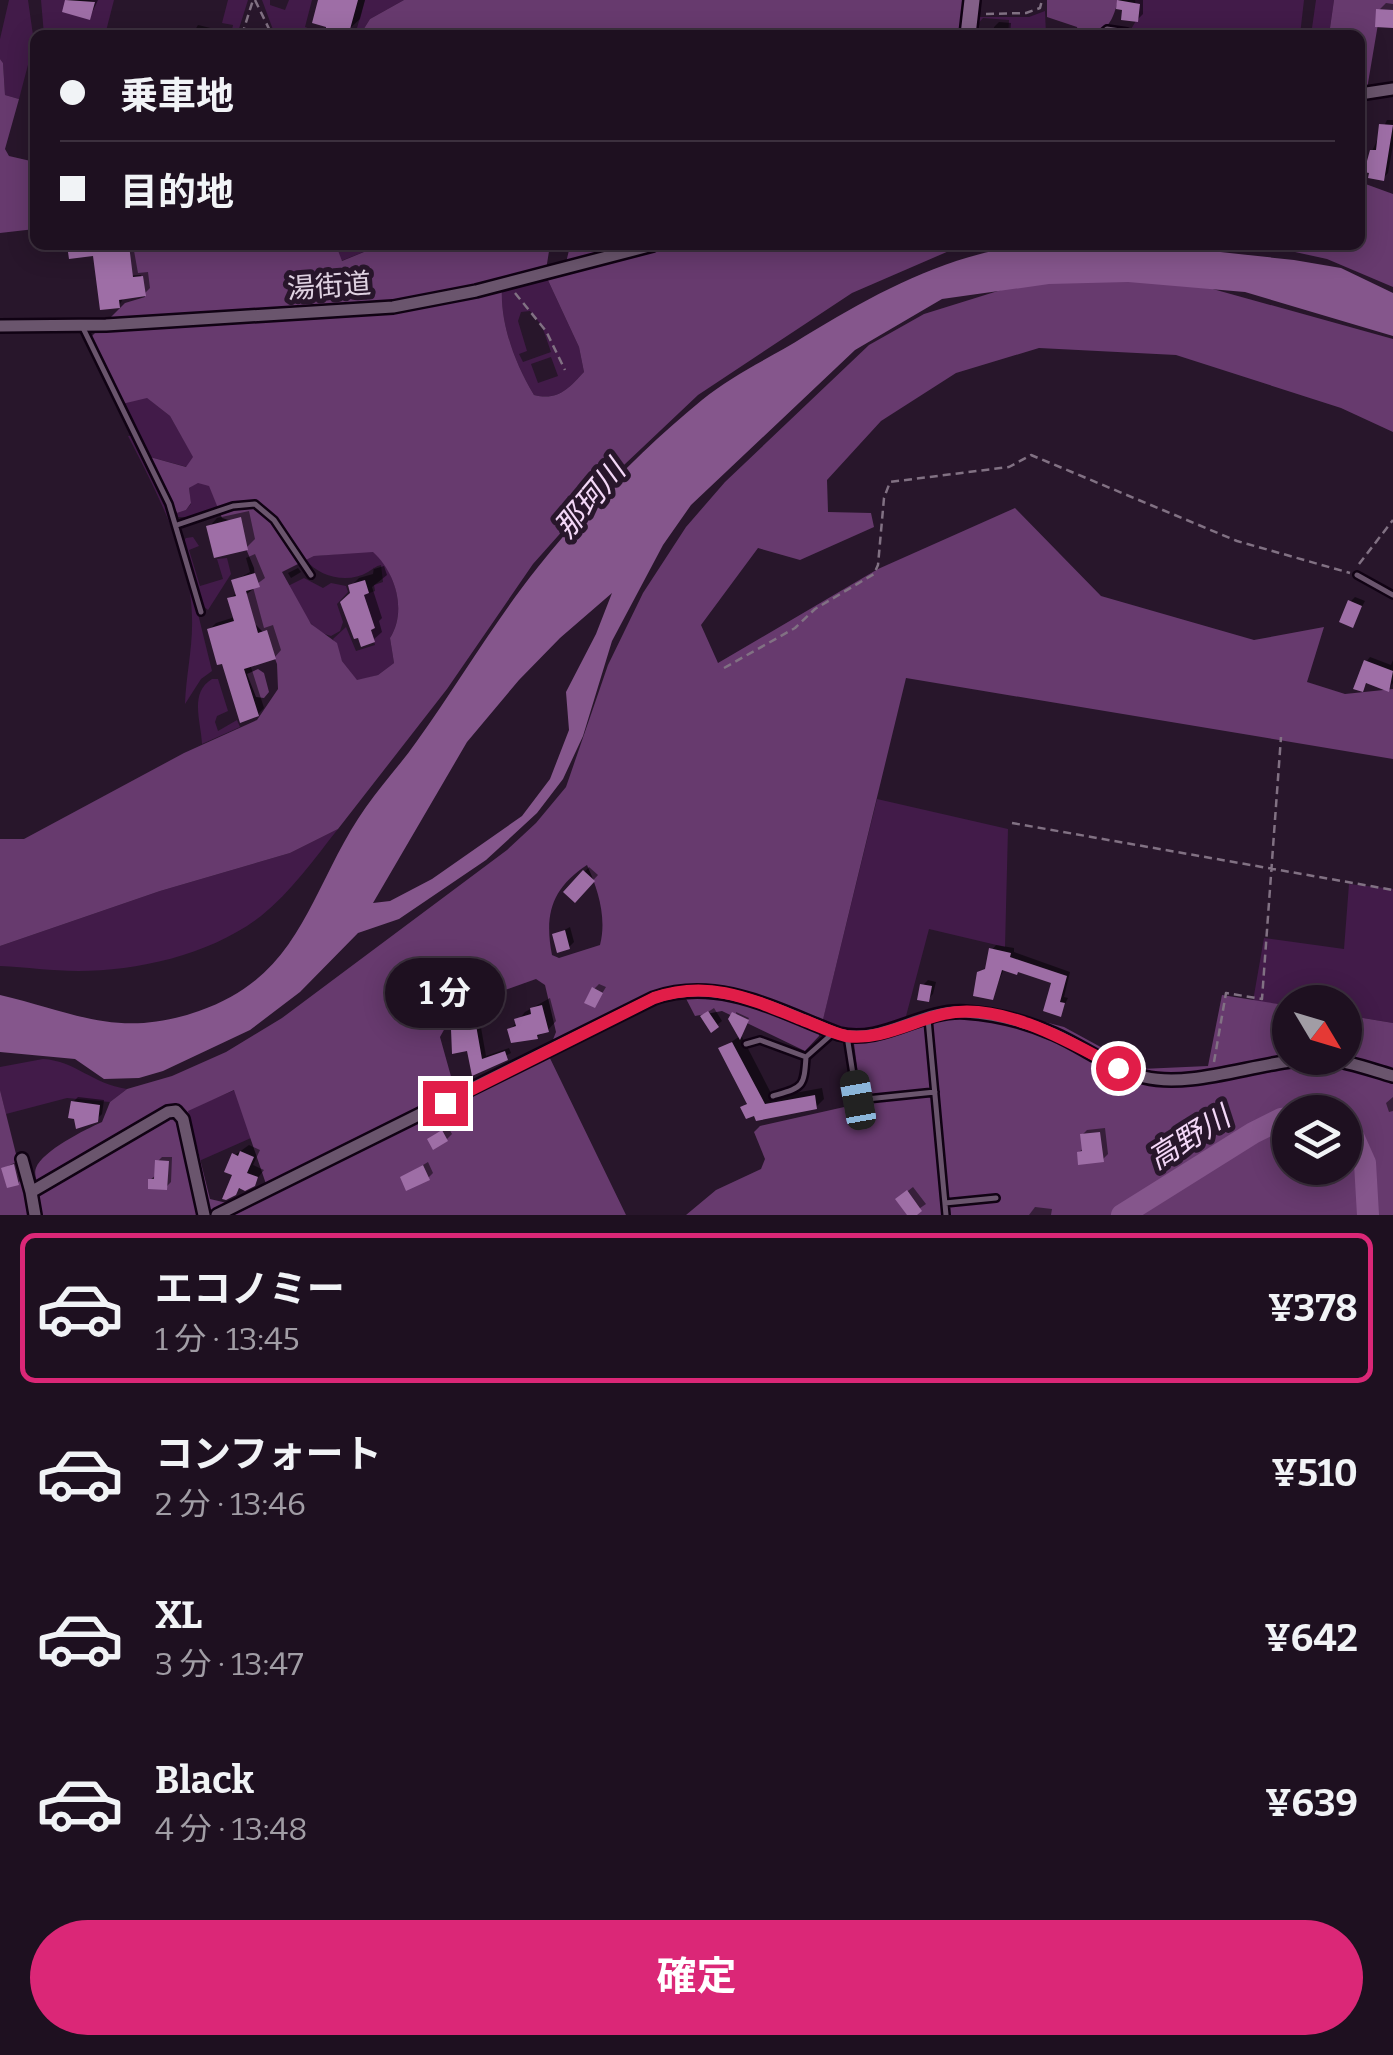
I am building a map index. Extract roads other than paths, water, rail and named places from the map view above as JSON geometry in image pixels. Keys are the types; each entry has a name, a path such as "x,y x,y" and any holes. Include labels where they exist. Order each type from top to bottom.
{"street":[{"path":"1365,93 1393,89"},
{"name":"湯街道","path":"0,326 82,326 378,309 512,282 634,250"},
{"path":"217,1215 654,998 682,989 740,996 840,1034 878,1034 963,1012 1030,1024 1146,1078 1172,1079 1328,1059 1393,1076"},
{"path":"30,1192 168,1112 176,1111 183,1119 204,1215"},
{"path":"22,1159 35,1215"}],"lane":[{"path":"82,326 177,525 201,612"},
{"path":"177,525 234,506 255,504 274,520 311,575"},
{"path":"1354,574 1393,594"},
{"path":"928,1018 946,1215"},
{"path":"806,1057 840,1034 858,1100 935,1092"},
{"path":"746,1044 760,1040 806,1057"},
{"path":"773,1096 800,1088 806,1057"},
{"path":"945,1204 996,1198"}],"waterway":[{"name":"高野川","path":"1122,1215 1272,1124"},
{"name":"高野川","path":"1362,1156 1368,1215"}],"water label":[{"name":"那珂川","path":"590,499"}]}
